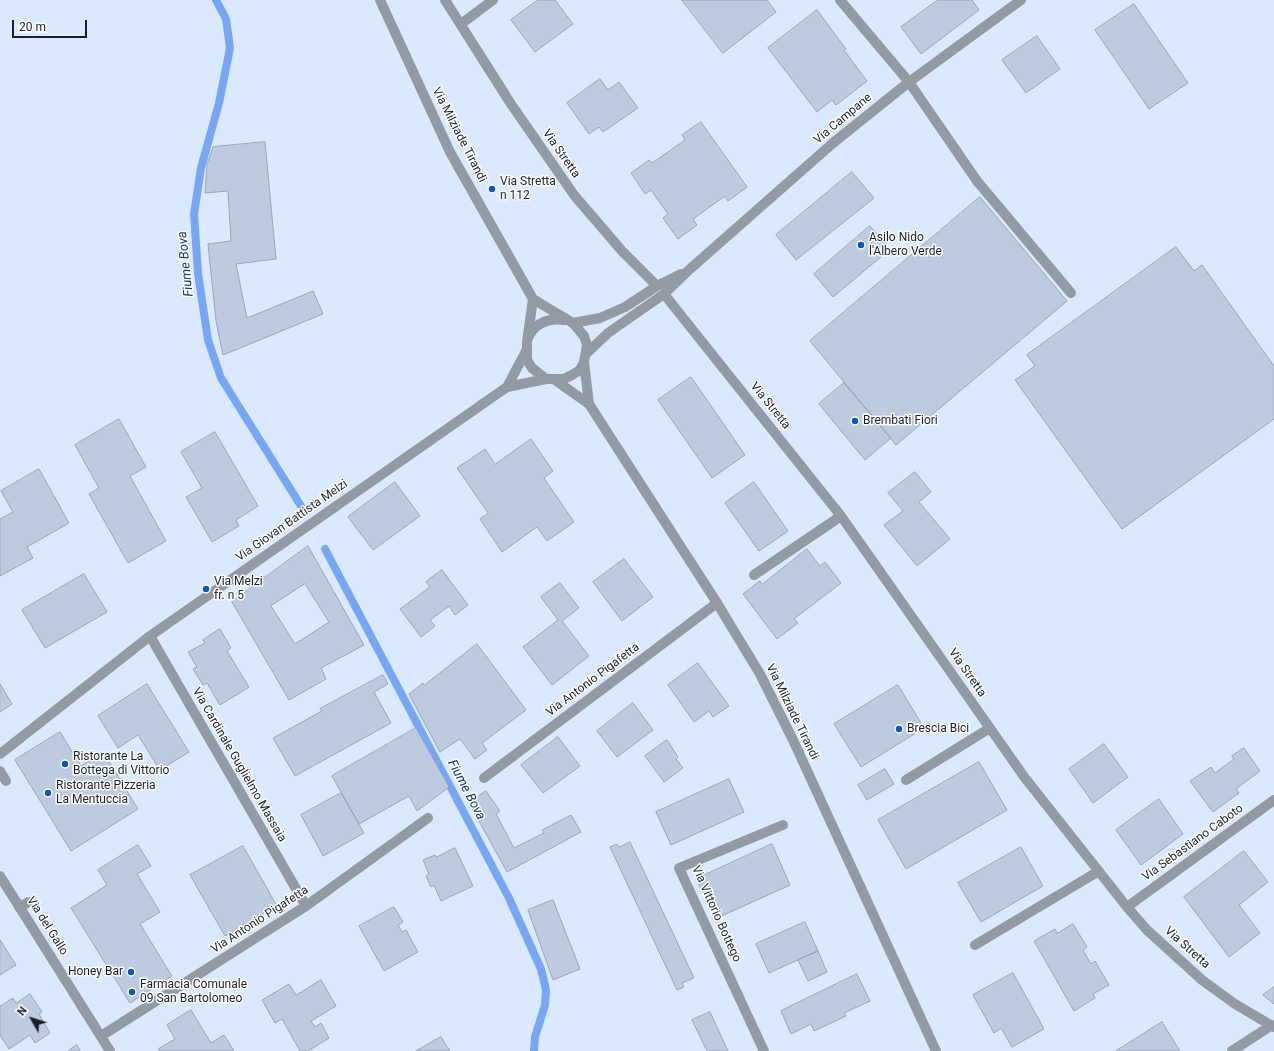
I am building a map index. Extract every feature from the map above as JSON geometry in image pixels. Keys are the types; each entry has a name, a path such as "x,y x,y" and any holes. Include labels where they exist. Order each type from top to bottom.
{"street":[{"name":"Via Milziade Tirandi","path":"380,0 450,152 533,299 569,322 584,336 589,404"},
{"name":"Via Stretta","path":"445,0 511,104 574,195 622,251 657,286"},
{"path":"461,24 494,0"},
{"path":"840,0 909,82 977,181 1071,293"},
{"name":"Via Campane","path":"586,358 608,333 664,294 690,269 705,258 833,143 909,82 1021,0"},
{"name":"Via Campane","path":"569,322 600,318 625,307 657,286 690,269"},
{"name":"Via Stretta","path":"664,294 841,516 1025,778 1127,907 1147,930 1202,980 1235,1004 1273,1026"},
{"path":"526,347 533,299"},
{"path":"526,347 531,333 542,323 556,319 569,322"},
{"name":"Via Milziade Tirandi","path":"526,347 528,360 532,368 589,404 718,604 760,674 793,740 936,1051"},
{"name":"Via Giovan Battista Melzi","path":"507,387 526,347"},
{"path":"550,379 564,379 572,376 580,370 586,358"},
{"name":"Via Giovan Battista Melzi","path":"0,754 150,636 507,387 550,379"},
{"path":"754,574 841,516"},
{"name":"Via Antonio Pigafetta","path":"484,778 718,604"},
{"name":"Via Cardinale Guglielmo Massaia","path":"150,636 306,906"},
{"path":"906,780 990,728"},
{"path":"0,771 6,781"},
{"name":"Via Sebastiano Caboto","path":"1127,907 1274,800"},
{"name":"Via Antonio Pigafetta","path":"101,1036 306,906 428,818"},
{"name":"Via Vittorio Bottego","path":"764,1051 679,868 783,825"},
{"path":"975,945 1099,871"},
{"name":"Via del Gallo","path":"1,879 110,1051"},
{"path":"19,906 29,902"},
{"path":"1232,1051 1273,1026"}],"building":[{"path":"538,0 555,0 573,24 535,52 511,20"},
{"path":"682,0 767,0 776,12 723,53"},
{"path":"938,0 972,0 979,10 921,54 901,27"},
{"path":"1134,4 1188,83 1149,109 1095,30"},
{"path":"817,10 846,49 844,50 867,81 836,105 832,100 817,112 768,48"},
{"path":"1037,36 1060,69 1026,93 1002,60"},
{"path":"600,79 608,90 619,82 638,108 603,132 599,127 589,134 567,103"},
{"path":"701,122 747,187 728,201 725,196 693,219 697,225 678,239 663,218 668,214 651,190 645,194 631,173 649,160 652,163 685,140 682,135"},
{"path":"265,142 276,259 236,264 247,318 313,291 323,314 223,355 216,321 208,244 231,241 228,191 205,193 207,164 213,147"},
{"path":"852,172 874,198 796,260 776,235"},
{"path":"980,197 1067,301 896,445 810,341"},
{"path":"870,226 885,243 876,250 882,256 833,297 814,274"},
{"path":"1176,247 1194,271 1202,265 1274,366 1274,419 1122,529 1015,380 1035,366 1027,355"},
{"path":"691,377 745,455 712,478 658,400"},
{"name":"Brembati Fiori","path":"844,383 891,438 865,460 819,404"},
{"path":"119,419 146,467 130,476 166,541 128,563 89,494 99,488 75,445"},
{"path":"215,432 258,506 236,520 239,526 212,542 186,497 202,488 181,452"},
{"path":"531,439 553,471 544,478 574,522 547,541 537,527 502,552 480,519 488,513 457,468 485,449 495,464"},
{"path":"39,469 69,523 27,547 33,558 0,576 0,519 13,512 1,491"},
{"path":"915,472 931,492 919,502 950,539 917,566 884,525 903,511 888,493"},
{"path":"395,482 420,516 373,550 348,517"},
{"path":"754,482 788,531 759,551 725,503"},
{"path":"308,546 364,645 321,668 326,679 289,700 232,602","holes":["305,584 329,622 295,644 271,606"]},
{"path":"807,549 820,566 825,562 841,583 794,619 798,623 777,639 743,594 760,581 762,584"},
{"path":"624,559 653,597 622,621 593,582"},
{"path":"442,570 468,605 455,615 449,606 430,620 435,626 421,637 400,609 430,587 426,582"},
{"path":"84,574 107,612 45,648 22,610"},
{"path":"560,583 579,608 562,621 589,656 552,685 523,647 558,620 541,597"},
{"path":"220,629 231,648 227,651 249,687 220,705 207,683 203,685 193,669 197,667 188,652 205,643 203,640"},
{"path":"477,644 526,710 482,743 487,750 475,759 460,739 440,752 409,694 423,683 424,685"},
{"path":"698,663 729,706 713,717 709,711 694,722 668,685"},
{"path":"383,675 388,684 374,692 391,723 295,776 273,738 322,711 320,709"},
{"path":"0,684 12,704 0,712"},
{"path":"147,684 189,752 160,770 138,735 118,748 98,716"},
{"path":"898,685 924,728 861,767 834,724"},
{"path":"633,703 653,730 617,757 597,731"},
{"path":"416,728 449,787 417,811 409,796 359,824 332,776"},
{"path":"60,732 81,766 103,752 138,809 71,851 15,760"},
{"path":"558,737 580,766 543,793 521,765"},
{"path":"667,740 678,757 676,759 683,768 664,782 645,756"},
{"path":"1104,744 1128,777 1093,803 1069,769"},
{"path":"1244,748 1260,771 1236,789 1239,793 1213,812 1190,781 1211,767 1215,773 1234,759 1232,756"},
{"path":"979,762 1007,810 906,869 878,820"},
{"path":"885,769 894,784 867,800 858,785"},
{"path":"729,779 744,812 671,845 656,812"},
{"path":"486,791 500,811 496,814 514,848 544,833 542,830 571,815 581,832 507,872 469,803"},
{"path":"341,793 364,833 323,856 301,815"},
{"path":"1159,799 1183,834 1141,865 1116,830"},
{"path":"630,842 694,978 682,983 684,987 677,990 610,847 617,844 619,847"},
{"path":"772,844 790,885 715,919 696,879"},
{"path":"138,845 151,866 137,874 160,912 140,924 172,976 130,1003 71,908 107,885 98,870"},
{"path":"243,846 277,906 225,936 190,875"},
{"path":"1021,847 1043,886 981,922 958,883"},
{"path":"455,848 473,886 441,901 434,885 431,887 426,876 429,874 423,860 435,855 436,857"},
{"path":"1244,851 1268,882 1239,905 1260,933 1229,957 1184,897"},
{"path":"553,900 580,969 553,980 528,910"},
{"path":"394,907 403,922 398,925 402,932 406,930 418,952 384,971 359,926"},
{"path":"805,922 818,951 769,973 756,944"},
{"path":"1073,924 1087,947 1083,950 1091,964 1095,961 1109,985 1093,994 1095,998 1074,1011 1034,941 1055,929 1057,933"},
{"path":"0,940 16,965 0,975"},
{"path":"818,951 827,972 808,981 798,960"},
{"path":"1013,973 1044,1029 1012,1047 1001,1028 994,1033 973,995"},
{"path":"857,974 870,1001 844,1013 846,1016 814,1031 811,1024 791,1034 781,1011"},
{"path":"321,980 336,1006 311,1021 315,1027 321,1023 329,1038 308,1051 300,1051 282,1019 275,1023 262,1000 289,984 296,995"},
{"path":"1274,987 1274,1004 1263,995"},
{"path":"30,994 42,1012 39,1014 50,1033 35,1043 30,1035 9,1049 0,1035 0,1006 13,998 16,1003"},
{"path":"191,1010 211,1043 224,1035 234,1051 160,1051 158,1049 175,1039 167,1025"},
{"path":"710,1012 728,1051 707,1051 692,1020"},
{"path":"1162,1022 1180,1051 1116,1051"},
{"path":"441,1037 450,1051 416,1051"},
{"path":"77,1045 80,1051 68,1051"}],"waterway":[{"name":"Fiume Bova","path":"216,0 226,19 230,48 219,103 201,168 194,214 198,273 208,340 221,378 301,506"},
{"name":"Fiume Bova","path":"325,549 509,898 541,969 546,990 545,1005 535,1037 534,1051"}],"place":[{"name":"Via Stretta n 112","path":"492,189"},
{"name":"Asilo Nido l'Albero Verde","path":"861,245"},
{"name":"Brembati Fiori","path":"855,421"},
{"name":"Via Melzi fr. n 5","path":"206,589"},
{"name":"Brescia Bici","path":"899,729"},
{"name":"Ristorante La Bottega di Vittorio","path":"65,764"},
{"name":"Ristorante Pizzeria La Mentuccia","path":"48,793"},
{"name":"Honey Bar","path":"131,972"},
{"name":"Farmacia Comunale 09 San Bartolomeo","path":"132,992"}]}
